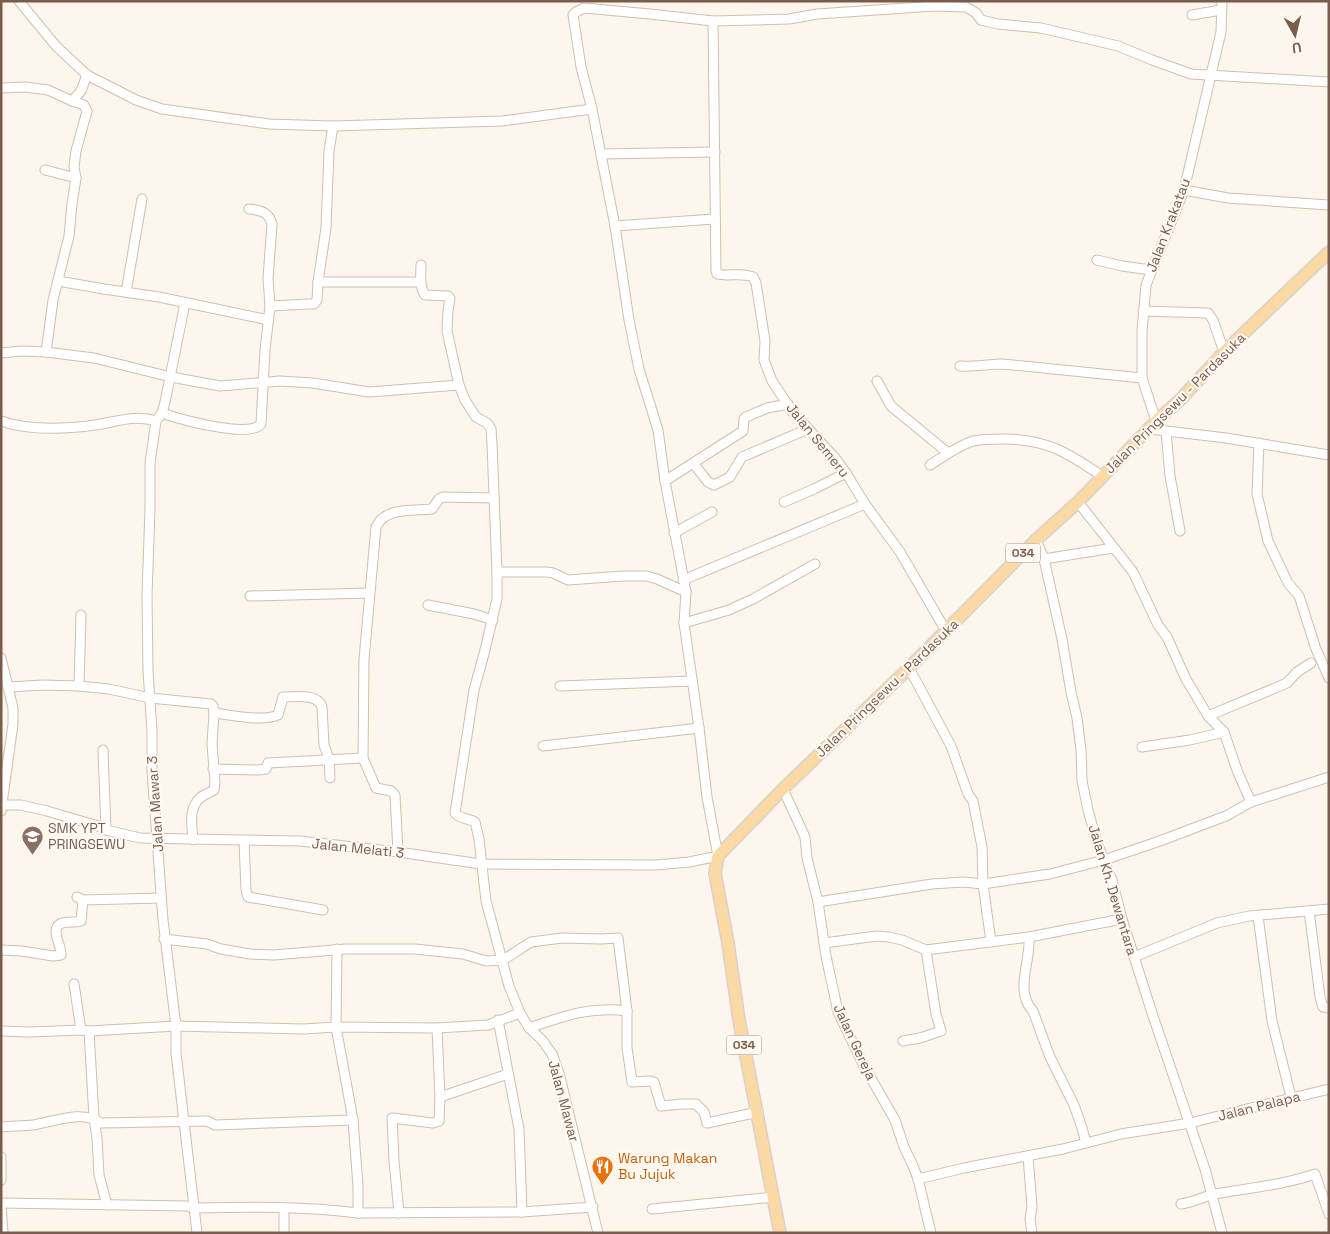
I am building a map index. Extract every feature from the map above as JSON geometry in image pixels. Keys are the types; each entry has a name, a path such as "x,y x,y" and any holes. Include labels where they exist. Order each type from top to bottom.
{"main road":[{"name":"Jalan Pringsewu - Pardasuka","path":"718,856 783,789 909,668 1036,540 1078,502 1180,400 1224,352 1329,252"},
{"name":"034","path":"718,856 715,872 739,1020 780,1233"}],"street":[{"path":"19,1 56,46 87,75 136,100 162,109 270,124 333,126 502,120 592,110"},
{"path":"718,856 706,797 700,728 684,623 686,592 665,481 658,430 640,369 629,320 615,226 592,110 581,67 573,15 584,8 714,21 789,19 827,14 935,6 966,7 976,13 981,20 998,24 1041,28 1118,46 1191,74 1329,82"},
{"path":"1192,15 1221,6"},
{"name":"Jalan Krakatau","path":"1153,425 1142,378 1142,311 1146,285 1184,190 1204,97 1221,32 1221,6"},
{"name":"Jalan Semeru","path":"714,21 714,220 717,274 746,274 753,277 756,283 765,341 764,360 772,380 792,412 846,473 865,504 900,552 946,631"},
{"path":"72,101 80,91 87,75"},
{"path":"1,88 26,87 48,90 84,106 87,111 76,151 74,167 76,178 69,236 52,300 46,352"},
{"path":"270,306 314,304 317,300 326,219 329,151 333,126"},
{"path":"601,154 715,152"},
{"path":"45,170 76,178"},
{"path":"1184,190 1228,198 1329,204"},
{"path":"126,292 142,198"},
{"path":"1,421 48,428 96,424 141,417 159,417 229,429 256,429 261,424 265,350 270,306 268,278 272,224 270,216 261,210 250,208"},
{"path":"615,226 714,220"},
{"path":"1098,260 1151,270"},
{"path":"421,265 420,282 422,292 425,295 448,296 450,298 447,331 459,385 465,400 476,417 488,423 491,429 497,572 497,599 493,620 474,614 428,605"},
{"path":"58,281 159,297 269,320"},
{"path":"318,282 420,282"},
{"name":"Jalan Mawar 3","path":"185,303 171,377 159,417 150,463 147,579 148,671 152,771 164,939 176,1026 176,1053 197,1233"},
{"path":"1142,311 1208,313 1213,320 1224,352"},
{"path":"1,353 21,351 46,352 94,358 171,377 220,386 280,381 313,383 369,392 459,385"},
{"path":"960,366 976,367 987,364 1003,364 1142,378"},
{"path":"877,380 891,406 948,453"},
{"path":"665,481 744,431 744,420 746,417 767,408 788,404"},
{"path":"1153,425 1166,431 1259,443 1329,456"},
{"path":"693,463 711,485 721,483 730,477 742,457 808,428"},
{"path":"1166,431 1170,476 1180,531"},
{"path":"930,466 948,453 973,441 1019,439 1048,444 1070,454 1102,476"},
{"path":"1259,443 1257,494 1268,541 1288,583 1299,596 1316,649 1329,678"},
{"path":"784,502 846,473"},
{"path":"398,852 395,795 391,790 376,788 363,758 364,659 376,527 379,520 392,512 432,509 439,499 448,496 494,498"},
{"path":"1078,502 1133,572 1158,625 1167,636 1186,678 1208,716 1224,732 1238,773 1251,802"},
{"path":"683,580 865,504"},
{"path":"674,532 712,512"},
{"name":"Jalan Kh. Dewantara","path":"1036,540 1044,559 1077,718 1084,795 1112,880 1122,919 1213,1195 1214,1209 1222,1233"},
{"path":"1044,559 1113,548"},
{"path":"684,623 729,610 753,599 815,564"},
{"path":"497,572 546,572 568,580 647,576 686,592"},
{"path":"250,596 369,593"},
{"path":"79,686 80,615"},
{"name":"Jalan Mawar","path":"493,620 474,690 454,810 458,817 468,818 475,822 479,839 486,901 509,986 520,1013 529,1028 542,1040 552,1054 559,1073 593,1206 598,1233"},
{"path":"1,658 13,708 13,724 2,794 2,808"},
{"path":"1208,716 1287,683 1296,672 1311,663"},
{"path":"909,668 951,746 968,794 973,801 982,847 983,884 990,942"},
{"path":"560,686 692,680"},
{"path":"9,687 43,685 79,686 109,689 150,698 211,704 214,713 212,744 214,790 201,797 191,813 193,840"},
{"path":"214,713 249,717 274,717 278,715 284,697 317,699 322,707 324,745 329,759 330,778"},
{"path":"544,746 700,728"},
{"path":"1142,747 1190,740 1224,732"},
{"path":"103,750 106,830"},
{"path":"214,769 259,770 266,769 268,763 363,758"},
{"path":"818,902 932,884 963,882 983,884 1050,874 1104,860 1226,816 1251,802 1329,777"},
{"name":"Jalan Gereja","path":"783,789 805,837 807,858 818,902 826,956 838,1012 864,1066 895,1120 904,1147 914,1166 932,1233"},
{"name":"Jalan Melati 3","path":"2,808 21,805 140,838 300,841 481,864 655,865 689,862 718,856"},
{"path":"244,841 248,897 323,910"},
{"path":"1,950 53,956 61,955 62,949 55,931 56,928 62,924 82,920 80,898 161,898"},
{"path":"1134,956 1217,922 1249,916 1329,909"},
{"path":"1309,911 1320,997 1323,1007 1329,1008"},
{"path":"1258,916 1272,1021 1291,1097"},
{"path":"824,943 877,936 902,940 926,950 1029,938 1122,919"},
{"path":"164,939 200,943 250,954 274,955 337,949 433,950 463,954 486,961 503,960 531,942 562,938 618,938 627,1011 626,1048 632,1082 654,1082 661,1106 696,1104 704,1112 707,1123 758,1112"},
{"path":"1029,938 1029,956 1024,975 1024,997 1033,1011 1050,1057 1074,1105 1086,1144"},
{"path":"337,949 336,1027 353,1120 358,1213"},
{"path":"903,1042 941,1031 936,1014 926,950"},
{"path":"74,984 85,1031 97,1138 99,1175 107,1205"},
{"path":"529,1028 586,1010 627,1011"},
{"path":"1,1031 85,1031 176,1026 303,1029 336,1027 437,1028 488,1025 520,1013"},
{"path":"498,1020 518,1129 522,1212"},
{"path":"399,1213 392,1118 433,1124 439,1121 440,1097 437,1028"},
{"path":"440,1097 508,1074"},
{"name":"Jalan Palapa","path":"918,1179 1086,1144 1122,1134 1190,1123 1329,1089"},
{"path":"1,1126 33,1125 77,1116 94,1118 101,1123 209,1121 211,1125 353,1120"},
{"path":"1028,1156 1032,1233"},
{"path":"1,1157 1,1180"},
{"path":"1181,1204 1194,1202 1213,1195 1297,1180 1315,1174 1329,1214"},
{"path":"652,1209 774,1198"},
{"path":"3,1233 1,1204 284,1208 358,1213 522,1212 593,1206"},
{"path":"284,1208 284,1233"}],"place":[{"name":"SMK YPT PRINGSEWU","path":"32,855"},
{"name":"Warung Makan Bu Jujuk","path":"602,1185"}]}
